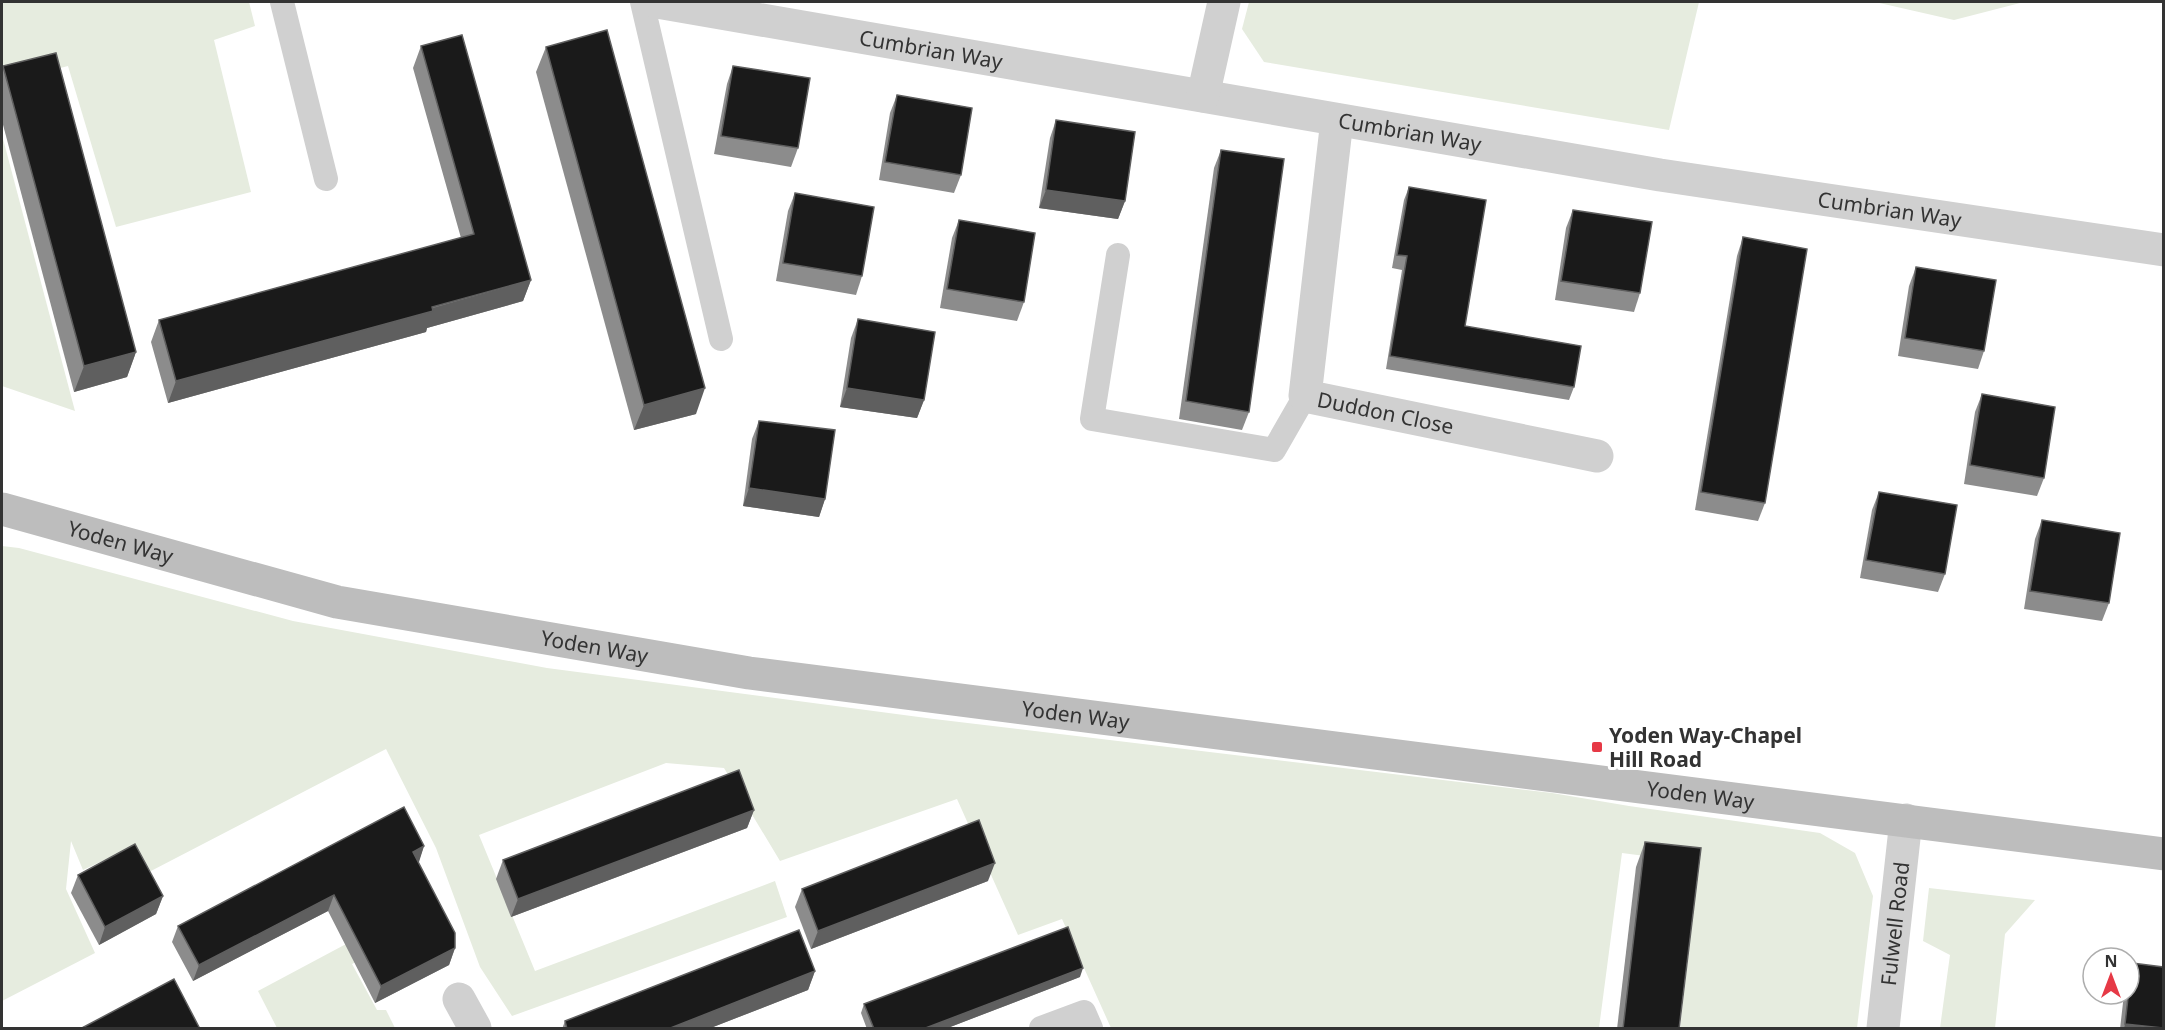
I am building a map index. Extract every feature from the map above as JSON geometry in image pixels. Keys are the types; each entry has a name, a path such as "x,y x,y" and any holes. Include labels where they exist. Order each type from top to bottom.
{"main road":[{"name":"Yoden Way","path":"2,509 337,602 749,673 2163,854"}],"street":[{"name":"Cumbrian Way","path":"657,2 1660,176 2163,249"},
{"path":"1203,96 1224,2"},
{"name":"Duddon Close","path":"1337,120 1305,396 1597,456"},
{"name":"Fulwell Road","path":"1883,1029 1906,820"},
{"path":"459,999 475,1029"}],"lane":[{"path":"282,2 326,179"},
{"path":"642,2 721,339"},
{"path":"1118,255 1092,419 1274,450 1305,396"},
{"path":"1041,1029 1084,1012 1091,1029"}],"shaded area":[{"path":"2,2 249,2 255,26 214,40 251,192 116,227 68,66 2,83"},
{"path":"1249,2 1699,2 1669,130 1264,62 1242,29"},
{"path":"1875,2 2024,2 1954,20"},
{"path":"2,135 75,411 2,386"},
{"path":"2,546 19,548 293,621 547,668 934,719 1552,793 1820,833 1855,853 1873,896 1857,1028 1680,1028 1699,863 1622,853 1599,1028 1111,1028 1062,919 1018,935 957,799 780,861 724,768 666,763 479,835 535,971 775,881 787,917 512,1016 480,967 436,848 386,749 149,872 128,849 83,870 71,841 66,889 95,953 2,1001"},
{"path":"1929,888 2035,900 2005,934 1995,1028 1940,1028 1950,955 1923,941"},
{"path":"436,896 443,917 352,964 377,1010 386,1010 395,1028 277,1028 258,991"}],"building":[{"path":"607,30 705,388 644,405 546,47"},
{"path":"462,35 531,280 432,307 433,311 176,381 159,320 474,234 421,46"},
{"path":"56,53 136,352 84,366 3,66"},
{"path":"733,66 810,78 798,148 721,136"},
{"path":"897,95 972,108 961,175 885,162"},
{"path":"1056,120 1135,132 1125,201 1046,190"},
{"path":"1221,150 1284,159 1249,412 1186,401"},
{"path":"1409,187 1486,200 1465,326 1581,346 1574,387 1390,356 1407,256 1397,255"},
{"path":"795,193 874,207 862,276 783,263"},
{"path":"1573,210 1652,222 1640,293 1561,281"},
{"path":"959,220 1035,233 1024,302 947,289"},
{"path":"1743,237 1807,249 1765,503 1701,492"},
{"path":"1916,267 1996,280 1984,351 1905,338"},
{"path":"858,319 935,332 924,400 847,388"},
{"path":"1982,394 2055,407 2044,478 1970,465"},
{"path":"759,421 835,430 825,499 749,488"},
{"path":"1879,492 1957,505 1945,574 1866,560"},
{"path":"2042,520 2120,533 2109,603 2030,591"},
{"path":"739,770 754,810 518,899 503,860"},
{"path":"404,807 424,846 413,852 455,933 455,948 381,986 334,895 199,965 178,926"},
{"path":"979,820 995,863 818,931 802,889"},
{"path":"1645,842 1701,848 1679,1029 1623,1029"},
{"path":"135,844 163,896 105,927 78,875"},
{"path":"1068,927 1083,968 923,1029 874,1029 864,1004"},
{"path":"799,930 815,971 668,1029 567,1029 565,1021"},
{"path":"2141,964 2163,967 2163,1028 2125,1024 2127,1006 2141,1006"},
{"path":"174,979 200,1029 80,1029"}],"place":[{"name":"Yoden Way-Chapel Hill Road","path":"1597,747"}]}
